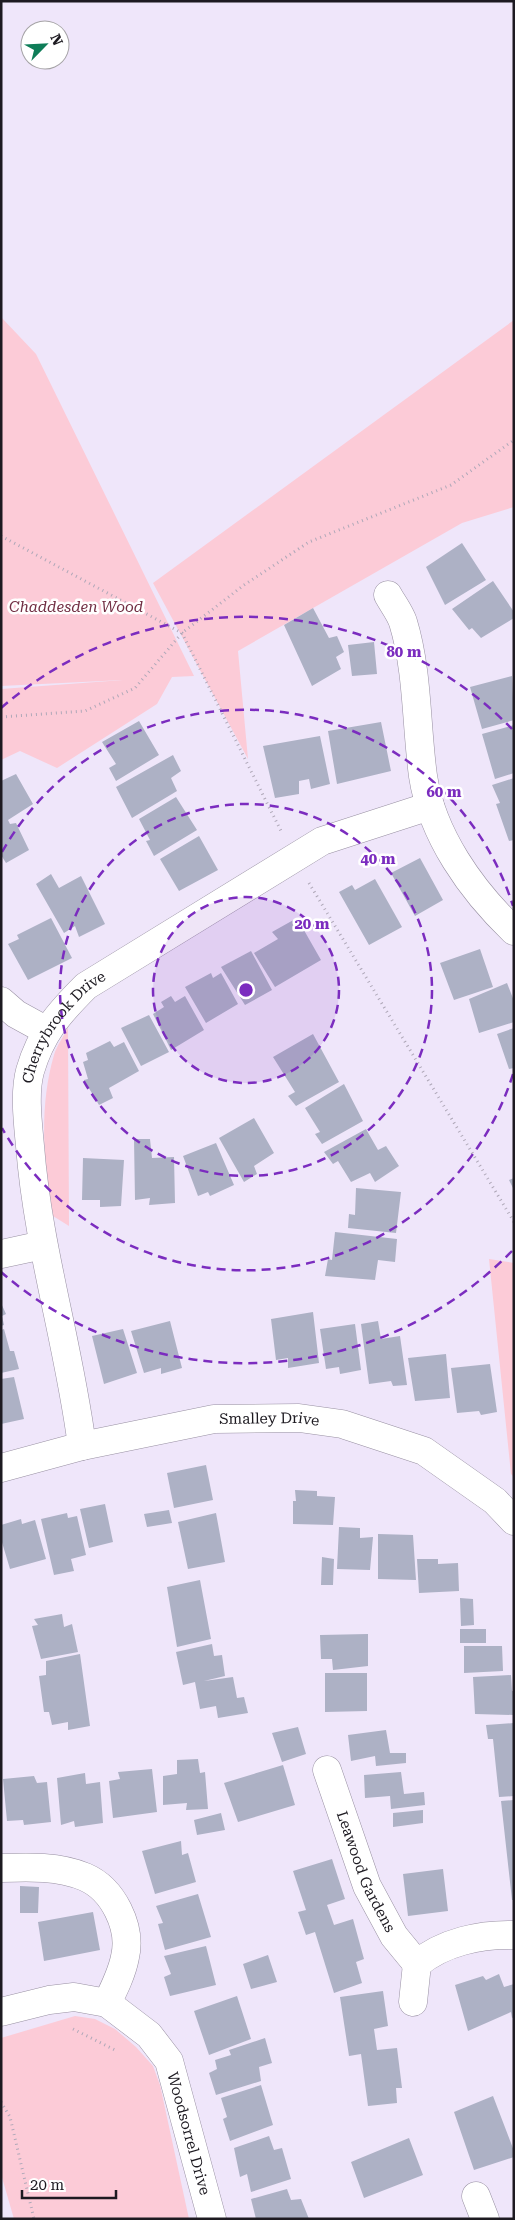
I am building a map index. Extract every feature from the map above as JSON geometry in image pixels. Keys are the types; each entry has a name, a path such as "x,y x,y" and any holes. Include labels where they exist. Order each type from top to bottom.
{"street":[{"path":"388,595 402,620 408,642 424,777 430,806 455,858 470,882 500,918 514,930"},
{"name":"Cherrybrook Drive","path":"82,1446 75,1390 37,1214 27,1114 29,1072 41,1041 58,1014 86,986 322,841 430,806"},
{"path":"1,1001 16,1014 47,1031"},
{"path":"1,1254 43,1245"},
{"name":"Smalley Drive","path":"1,1468 82,1446 214,1419 299,1418 342,1424 424,1451 495,1501 514,1521"},
{"name":"Leawood Gardens","path":"326,1770 367,1886 394,1936 418,1964"},
{"path":"1,1868 48,1868 86,1877 108,1893 119,1910 125,1929 126,1956 107,2004"},
{"path":"413,2002 418,1964 430,1953 465,1940 495,1934 514,1935"},
{"name":"Woodsorrel Drive","path":"1,2012 49,2000 74,1997 107,2004 149,2035 169,2061 212,2219"}],"path":[{"path":"1,717 85,711 136,688 182,633 244,585 309,542 452,485 514,440"},
{"path":"1,536 182,633 294,858 514,1222"},
{"path":"69,2027 111,2047 123,2055"},
{"path":"1,2102 10,2117 34,2219"}],"green space":[{"name":"Chaddesden Wood","path":"1,317 36,354 194,676 172,677 157,704 57,768 20,751 1,760 1,689 123,680 1,686"},
{"path":"514,320 514,507 462,523 238,651 248,759 153,583"},
{"path":"68,1027 69,1226 53,1216 47,1176 44,1135 44,1115 49,1074 55,1051"},
{"path":"489,1259 514,1263 514,1477 511,1474"},
{"path":"75,2016 95,2019 115,2029 136,2047 153,2066 160,2085 189,2219 14,2219 1,2174 1,2038"}],"building":[{"path":"462,543 486,580 445,605 426,567"},
{"path":"493,581 514,612 514,618 481,638 472,628 469,630 452,609"},
{"path":"313,608 329,638 337,636 344,652 336,657 341,669 312,686 284,625"},
{"path":"374,642 377,674 352,676 348,645"},
{"path":"512,676 514,720 482,729 470,687"},
{"path":"139,721 159,755 116,781 109,768 116,764 102,742"},
{"path":"381,722 391,771 337,784 328,731"},
{"path":"514,725 514,773 495,779 482,734"},
{"path":"320,736 330,784 311,789 309,779 299,781 299,794 275,798 263,746"},
{"path":"173,755 181,771 171,778 177,791 132,818 116,787"},
{"path":"16,774 33,804 8,820 10,824 16,823 29,850 6,863 1,855 1,781"},
{"path":"514,778 514,840 509,841 496,804 500,803 492,785"},
{"path":"176,797 197,830 154,856 146,841 150,840 139,819"},
{"path":"199,836 218,870 179,891 160,859"},
{"path":"420,858 443,900 415,916 391,873"},
{"path":"51,874 59,888 81,876 105,924 79,937 75,926 64,933 36,884"},
{"path":"375,879 402,927 369,945 339,892 352,885 355,890"},
{"path":"51,918 72,958 28,980 8,944 19,939 17,935"},
{"path":"297,918 321,960 275,987 254,953 278,939 272,932"},
{"path":"480,949 493,987 454,1000 440,963"},
{"path":"251,951 272,990 245,1005 221,967"},
{"path":"211,973 213,978 221,973 238,1004 206,1023 185,987"},
{"path":"507,983 514,1001 514,1022 479,1033 469,999"},
{"path":"171,996 175,1002 185,996 204,1030 171,1050 153,1014 164,1007 161,1002"},
{"path":"149,1015 169,1052 141,1066 121,1028"},
{"path":"514,1028 514,1068 509,1069 497,1034"},
{"path":"313,1034 339,1082 296,1106 288,1096 295,1092 273,1057"},
{"path":"110,1041 114,1047 124,1042 139,1071 109,1088 113,1098 99,1105 84,1080 88,1079 83,1062 88,1060 86,1053"},
{"path":"344,1084 363,1121 322,1144 315,1134 320,1132 305,1108"},
{"path":"254,1118 274,1153 254,1166 257,1174 244,1182 219,1138"},
{"path":"366,1129 378,1150 386,1146 399,1166 375,1182 370,1173 351,1182 338,1161 333,1164 324,1152"},
{"path":"134,1139 150,1139 152,1158 174,1157 175,1203 149,1205 150,1198 135,1200"},
{"path":"216,1143 234,1185 210,1196 208,1192 198,1196 183,1156"},
{"path":"83,1158 124,1160 121,1206 100,1207 100,1200 82,1200"},
{"path":"514,1178 514,1190 509,1180"},
{"path":"356,1188 401,1192 396,1233 348,1228 349,1214 355,1215"},
{"path":"335,1232 397,1239 395,1262 378,1260 375,1280 325,1276 328,1259 332,1260"},
{"path":"1,1303 6,1314 2,1316 4,1325 1,1326"},
{"path":"313,1312 319,1363 288,1368 288,1358 276,1360 271,1319"},
{"path":"170,1321 182,1368 161,1374 161,1368 144,1373 131,1331"},
{"path":"378,1321 381,1339 400,1336 407,1385 393,1386 391,1381 369,1384 361,1324"},
{"path":"355,1324 361,1370 340,1374 339,1367 326,1369 320,1329"},
{"path":"4,1329 10,1351 14,1351 19,1369 1,1373 1,1330"},
{"path":"123,1329 137,1373 104,1384 92,1336"},
{"path":"446,1354 450,1398 415,1401 408,1358"},
{"path":"490,1364 497,1412 481,1415 479,1411 457,1413 451,1368"},
{"path":"14,1377 24,1419 1,1424 1,1379"},
{"path":"206,1465 213,1500 174,1508 167,1473"},
{"path":"295,1490 317,1491 317,1496 335,1497 333,1525 293,1524 293,1501 296,1501"},
{"path":"105,1504 113,1542 89,1548 80,1509"},
{"path":"169,1510 172,1523 147,1527 144,1514"},
{"path":"67,1513 68,1518 77,1516 86,1555 71,1559 74,1571 54,1575 41,1519"},
{"path":"216,1513 225,1562 188,1569 178,1522"},
{"path":"21,1519 22,1524 35,1520 46,1559 10,1569 1,1539 1,1525"},
{"path":"339,1527 360,1528 360,1538 373,1537 370,1570 337,1569"},
{"path":"378,1534 413,1535 416,1580 378,1579"},
{"path":"322,1557 334,1559 333,1585 321,1585"},
{"path":"417,1559 438,1559 438,1564 458,1563 459,1591 419,1593"},
{"path":"200,1580 211,1639 177,1647 167,1587"},
{"path":"460,1598 473,1599 474,1625 461,1626"},
{"path":"62,1614 64,1627 72,1624 78,1652 41,1659 32,1626 38,1625 34,1619"},
{"path":"460,1629 486,1629 486,1643 460,1643"},
{"path":"368,1634 368,1666 333,1670 332,1659 321,1659 320,1635"},
{"path":"212,1644 214,1656 222,1655 225,1676 204,1681 233,1677 237,1698 244,1697 248,1713 218,1718 216,1706 200,1709 195,1682 183,1685 176,1652"},
{"path":"464,1646 502,1646 503,1671 464,1673"},
{"path":"80,1654 90,1726 68,1730 68,1722 52,1725 49,1712 44,1712 39,1676 46,1675 46,1661"},
{"path":"325,1673 367,1673 367,1711 325,1712"},
{"path":"511,1675 512,1691 514,1691 514,1715 475,1714 473,1677"},
{"path":"514,1723 514,1796 499,1797 493,1739 488,1739 486,1725"},
{"path":"298,1727 306,1754 282,1762 272,1733"},
{"path":"386,1730 390,1753 406,1753 406,1763 376,1766 375,1756 351,1761 348,1735"},
{"path":"198,1759 200,1773 205,1772 208,1809 186,1810 187,1803 163,1805 163,1776 177,1774 177,1760"},
{"path":"283,1765 295,1805 238,1822 224,1783"},
{"path":"152,1769 157,1812 113,1818 109,1781 120,1779 118,1772"},
{"path":"401,1772 404,1794 424,1792 425,1805 391,1809 390,1796 365,1798 364,1775"},
{"path":"85,1773 86,1784 100,1782 103,1823 75,1827 74,1821 61,1825 57,1778"},
{"path":"34,1776 37,1783 47,1782 51,1822 24,1825 23,1820 7,1821 3,1779"},
{"path":"514,1800 514,1900 512,1900 501,1801"},
{"path":"423,1810 423,1823 393,1827 393,1813"},
{"path":"221,1813 225,1830 197,1835 194,1820"},
{"path":"181,1841 182,1855 188,1853 196,1882 155,1894 142,1851"},
{"path":"332,1859 345,1899 327,1905 334,1925 353,1919 364,1959 356,1962 362,1983 334,1993 315,1932 306,1935 298,1912 306,1910 293,1871"},
{"path":"443,1869 448,1911 408,1916 403,1874"},
{"path":"20,1886 39,1887 38,1913 20,1913"},
{"path":"198,1894 211,1937 165,1950 158,1924 163,1923 156,1906"},
{"path":"93,1912 100,1950 44,1961 38,1922"},
{"path":"206,1946 216,1985 170,1996 164,1977 171,1974 164,1956"},
{"path":"268,1955 277,1982 251,1989 243,1964"},
{"path":"499,1974 504,1987 514,1984 514,2017 512,2018 511,2012 468,2031 455,1985 483,1976 486,1980"},
{"path":"383,1991 388,2026 374,2029 377,2050 397,2048 402,2088 396,2088 397,2103 368,2106 361,2054 349,2056 340,1997"},
{"path":"237,1996 251,2039 209,2055 194,2011"},
{"path":"265,2038 272,2063 259,2067 261,2081 216,2095 209,2073 217,2069 215,2060 231,2055 229,2050"},
{"path":"261,2085 273,2125 230,2141 223,2119 227,2117 221,2098"},
{"path":"493,2096 514,2151 514,2157 474,2170 454,2112"},
{"path":"269,2136 274,2150 282,2148 291,2179 251,2192 247,2174 240,2177 234,2148"},
{"path":"409,2138 423,2175 364,2198 351,2162"},
{"path":"287,2189 291,2200 301,2199 309,2219 256,2219 251,2199"}]}
